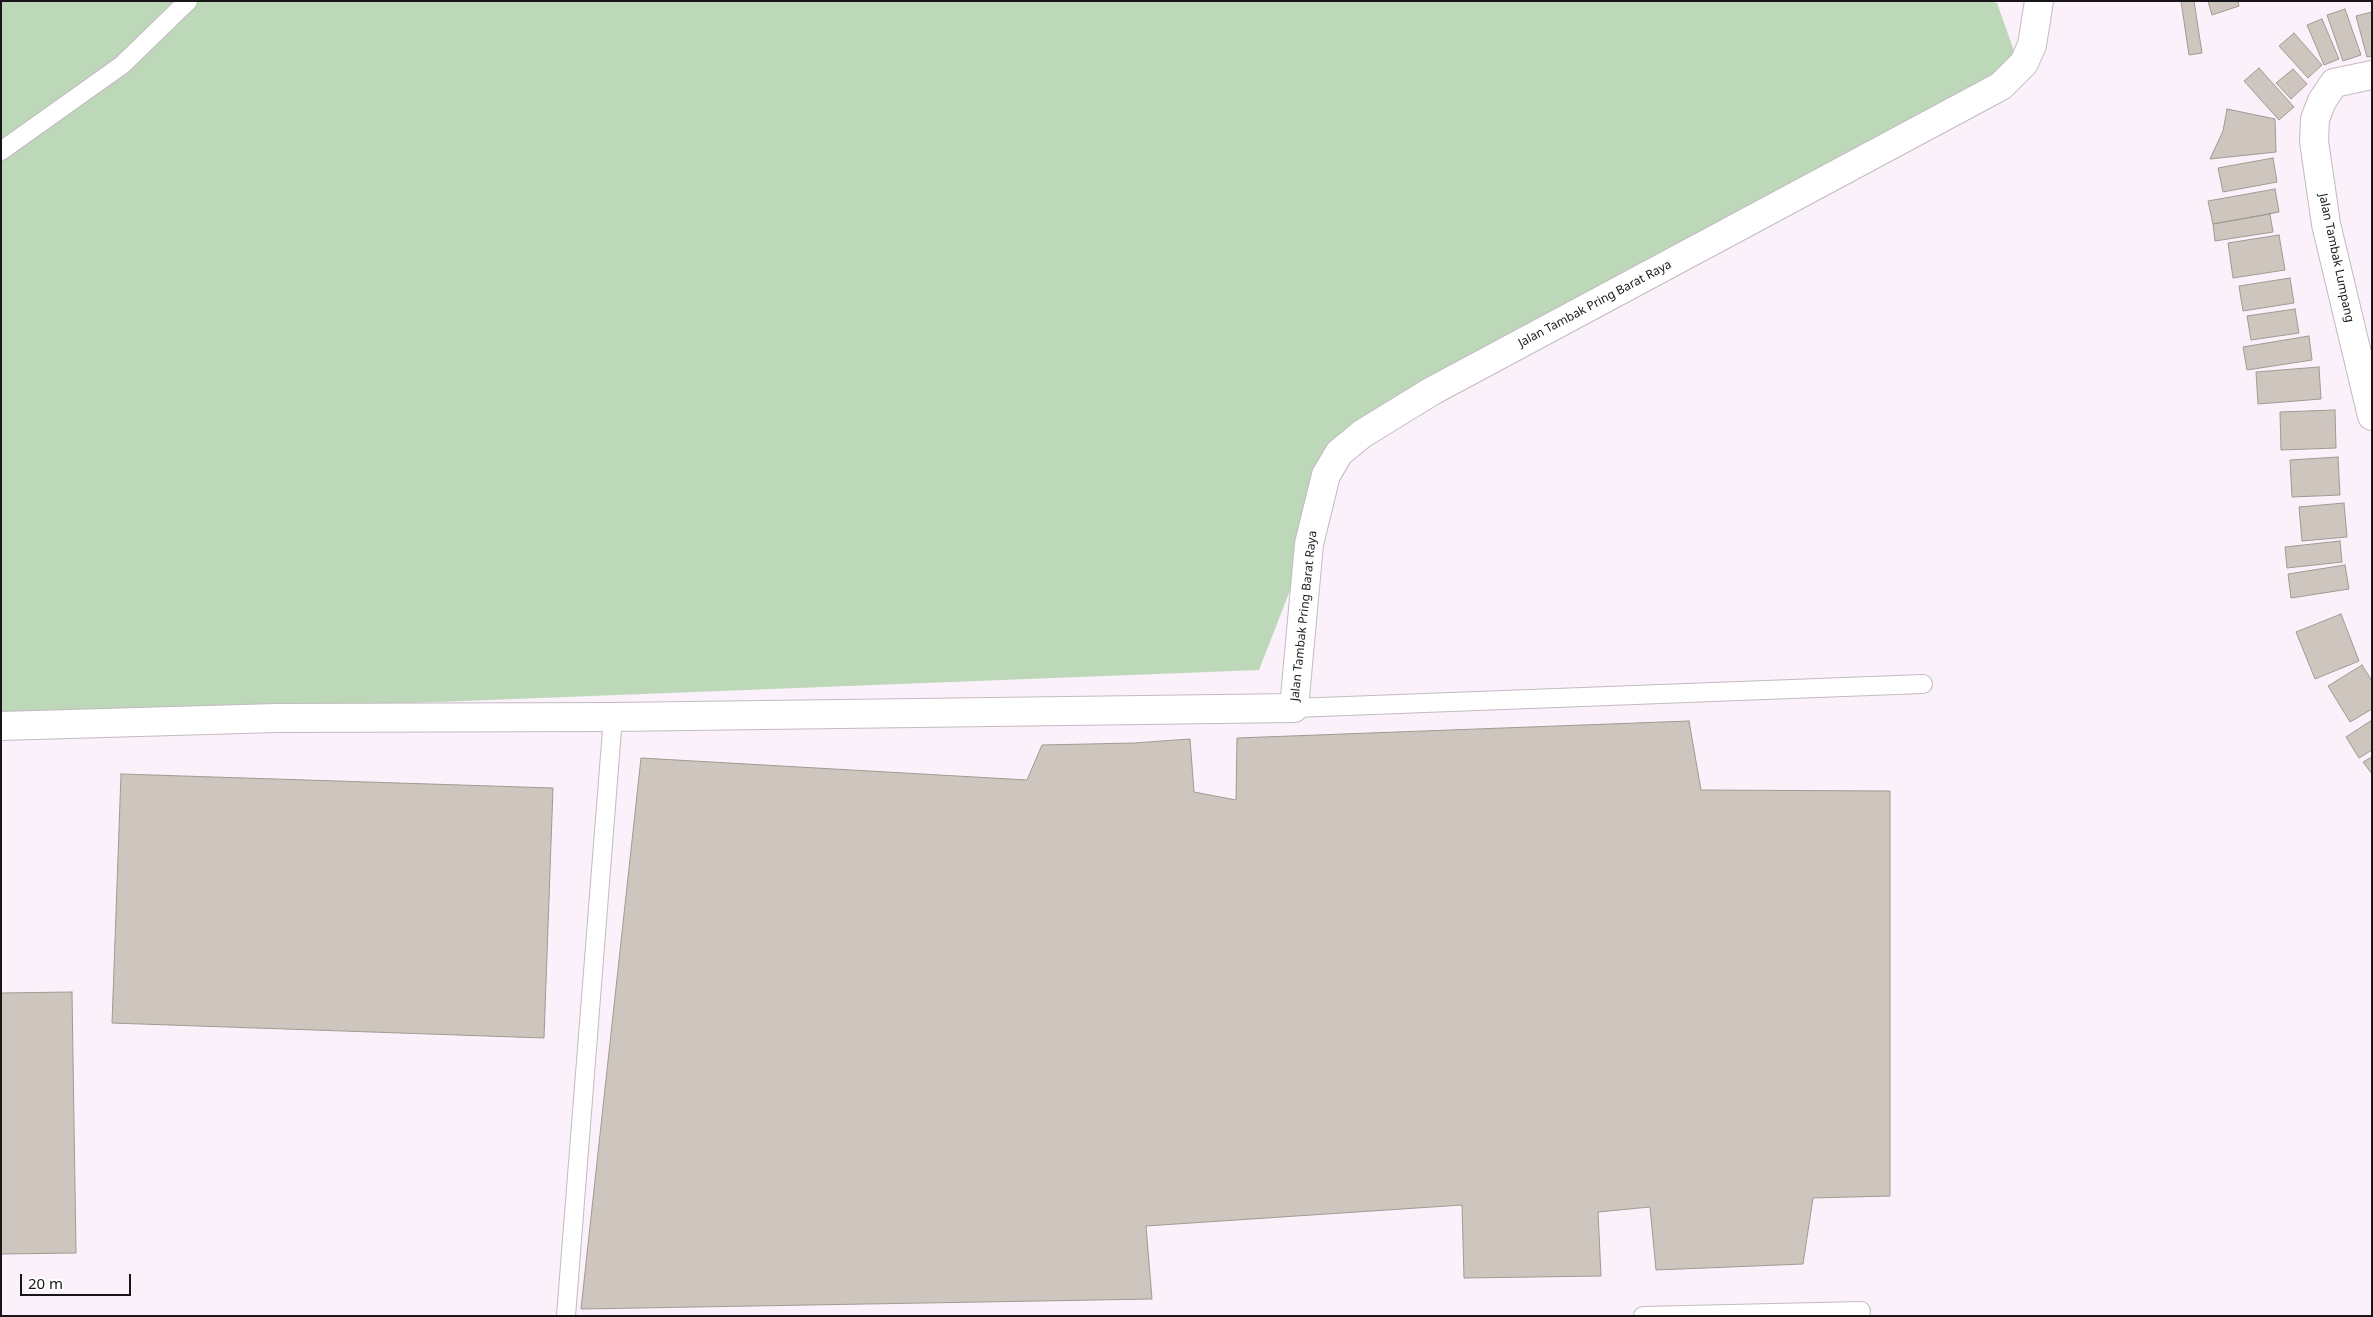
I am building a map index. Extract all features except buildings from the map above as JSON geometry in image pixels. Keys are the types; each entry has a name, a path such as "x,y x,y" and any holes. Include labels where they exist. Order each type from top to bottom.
{"street":[{"name":"Jalan Tambak Pring Barat Raya","path":"1294,708 1309,544 1326,474 1339,453 1362,434 1432,391 2001,86 2024,63 2032,45 2040,1"},
{"name":"Jalan Tambak Lumpang","path":"2372,75 2334,83 2322,102 2315,119 2314,141 2326,224 2372,416"},
{"path":"1,726 277,718 613,717 1294,708"}],"lane":[{"path":"1,151 122,65 188,1"},
{"path":"1294,708 1922,684"},
{"path":"566,1316 613,717"},
{"path":"1643,1316 1861,1311"}],"green space":[{"path":"1,1 1991,1 1997,3 2025,82 1354,426 1259,670 1,719"}]}
